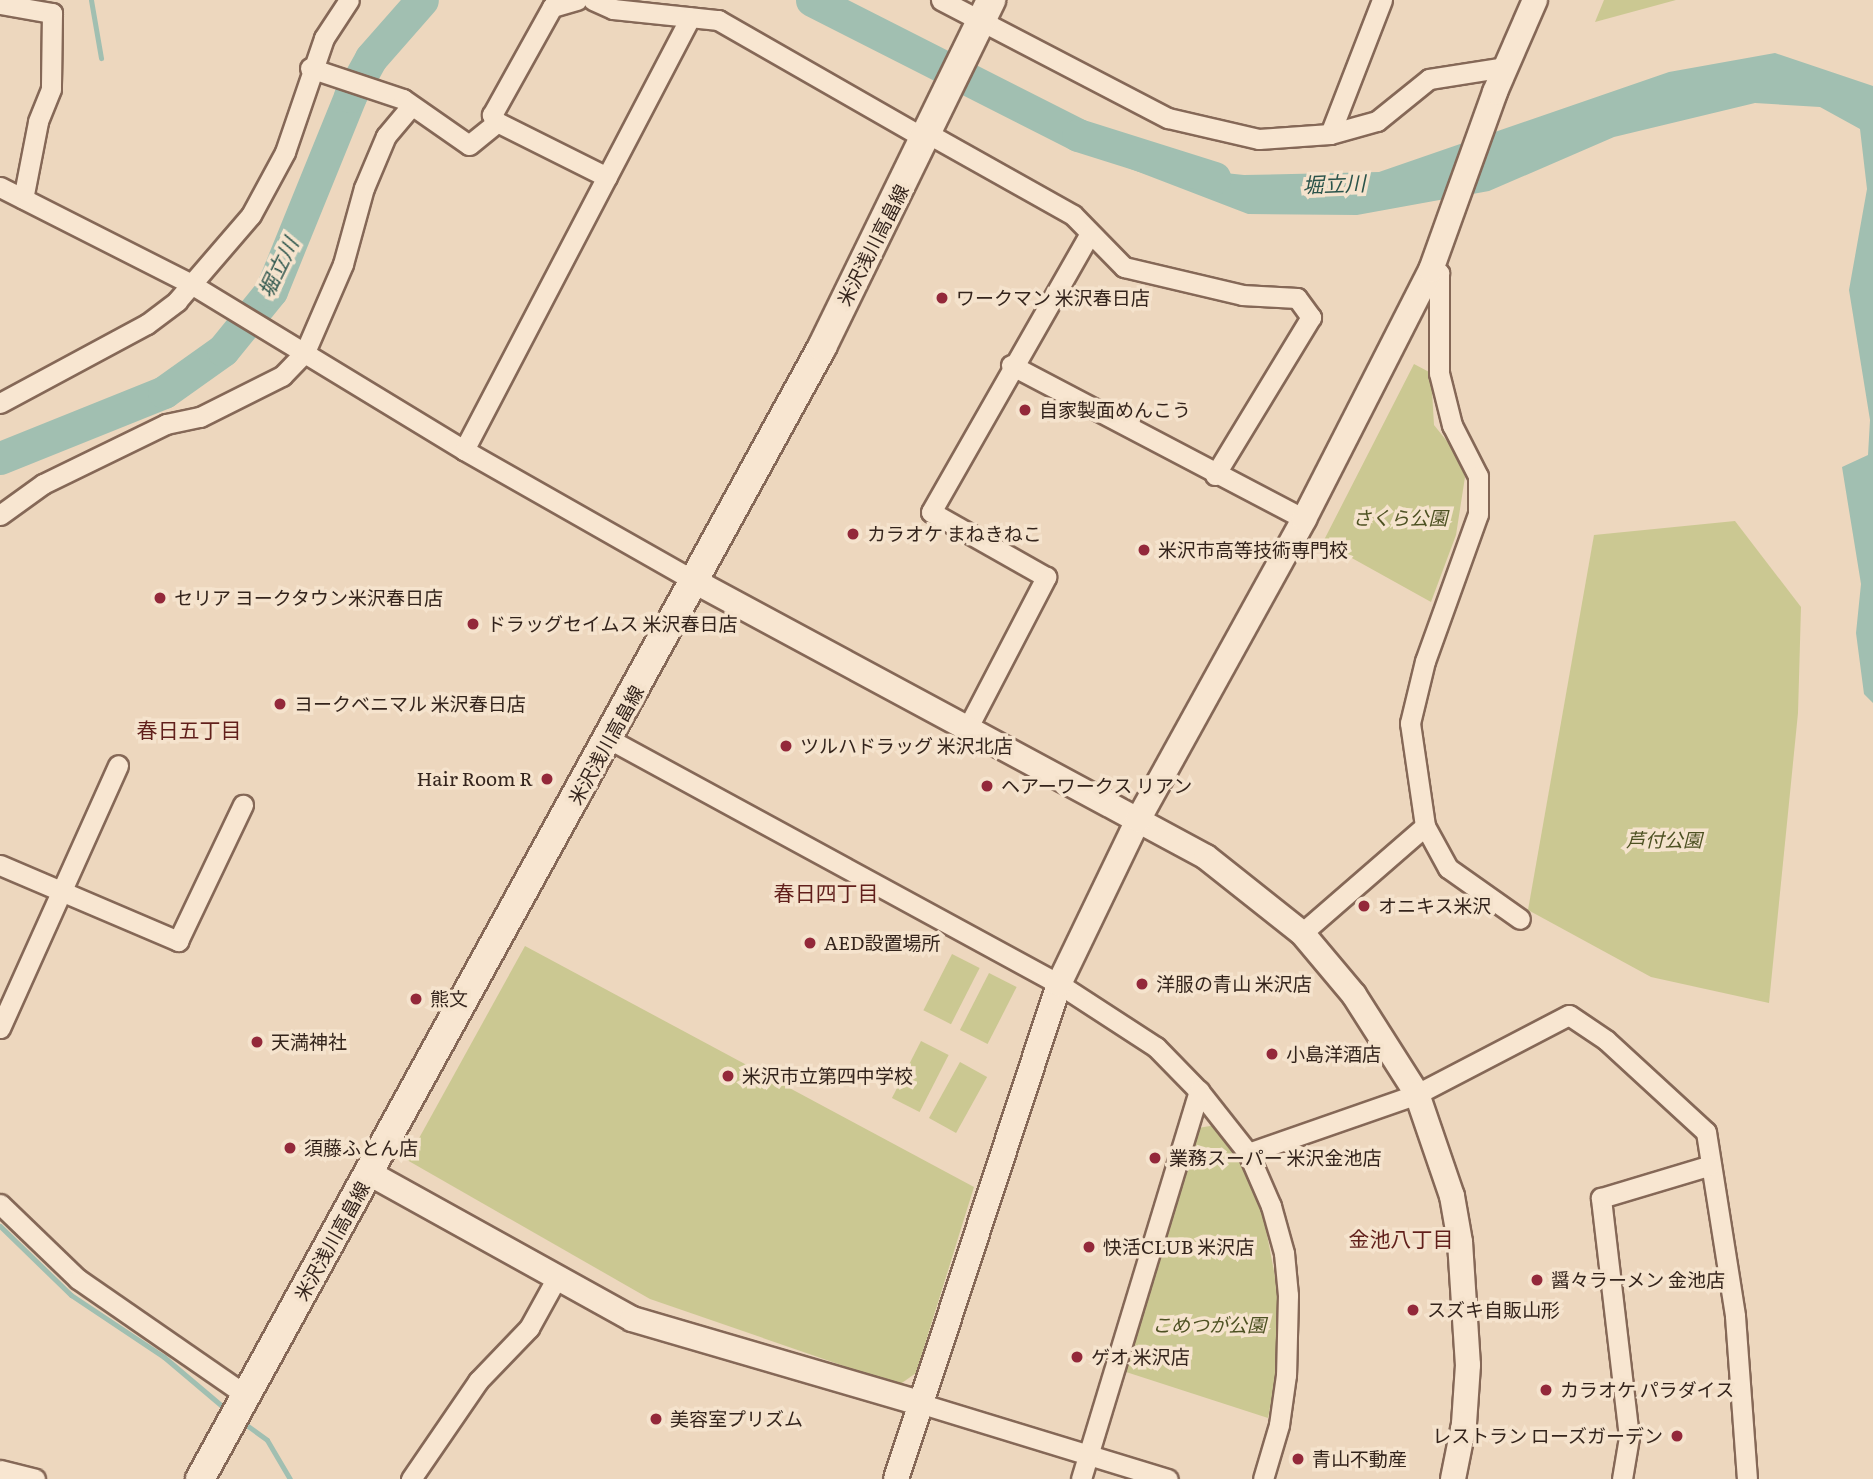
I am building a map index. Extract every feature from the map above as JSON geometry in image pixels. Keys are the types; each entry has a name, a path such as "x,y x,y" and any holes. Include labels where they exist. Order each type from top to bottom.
{"main road":[{"name":"米沢浅川高畠線","path":"201,1479 696,582 822,347 981,21"}],"street":[{"path":"0,403 147,324 191,284 251,215 285,152 310,68 349,0"},
{"path":"577,0 552,7 492,115 498,122 607,177"},
{"path":"593,0 613,9 719,20 1073,215 1124,267 1242,295 1297,298 1311,317 1215,475"},
{"path":"941,0 1168,118 1259,139 1330,134 1377,121 1429,79 1506,67"},
{"path":"1330,134 1382,0"},
{"path":"896,1479 1059,984 1138,820 1304,519 1431,270 1495,92 1535,0"},
{"path":"0,3 52,13 51,89 38,122 23,199"},
{"path":"464,450 690,18"},
{"path":"310,68 407,102 469,145 498,122"},
{"path":"0,515 43,484 166,424 200,417 282,376 305,352 343,264 364,188 387,136 407,102"},
{"path":"0,187 191,284 464,450 696,582 1217,865 1302,933 1354,995 1417,1094 1452,1196 1461,1254 1468,1365 1464,1424 1453,1479"},
{"path":"966,731 1046,578 931,512 1010,365 1089,234"},
{"path":"1431,270 1439,273 1439,373 1452,425 1478,476 1478,514 1425,662 1410,723 1426,826 1448,868 1520,919"},
{"path":"1010,365 1215,475 1304,519"},
{"path":"609,739 1059,984 1156,1047 1199,1091 1248,1153 1271,1206 1284,1253 1288,1295 1286,1375 1279,1425 1263,1479"},
{"path":"0,1028 118,765"},
{"path":"0,865 178,941 243,805"},
{"path":"1302,933 1426,826"},
{"path":"1248,1153 1417,1094 1569,1015 1606,1040 1695,1117 1706,1132 1708,1166 1735,1316 1747,1479"},
{"path":"1081,1479 1199,1091"},
{"path":"1622,1479 1629,1437 1601,1198 1708,1166"},
{"path":"369,1173 556,1279 632,1318 1168,1479"},
{"path":"0,1204 78,1279 247,1396"},
{"path":"411,1479 466,1405 478,1381 529,1328 556,1279"},
{"path":"0,1470 35,1479"}],"green space":[{"path":"1604,0 1676,0 1595,22"},
{"name":"さくら公園","path":"1414,364 1431,373 1434,425 1454,450 1465,477 1456,535 1431,602 1323,542"},
{"name":"芦付公園","path":"1735,521 1801,607 1798,713 1769,1003 1651,977 1528,910 1594,535"},
{"path":"525,946 974,1187 916,1373 899,1385 650,1299 407,1160"},
{"path":"952,954 980,968 951,1024 923,1010"},
{"path":"989,973 1017,987 988,1044 960,1030"},
{"path":"921,1041 949,1055 920,1112 892,1098"},
{"path":"960,1062 987,1077 956,1133 929,1118"},
{"name":"こめつが公園","path":"1216,1125 1239,1158 1262,1209 1278,1292 1276,1376 1268,1418 1123,1371 1192,1129"}],"water":[{"path":"1775,53 1873,86 1873,703 1864,694 1856,633 1861,584 1842,467 1868,455 1870,420 1849,290 1867,189 1860,129 1820,107 1755,103 1614,137 1489,191 1357,215 1248,214 1110,161 1244,175 1379,172 1669,72"}],"waterway":[{"path":"91,0 101,58"},
{"name":"堀立川","path":"0,458 164,392 223,350 271,291 350,96 371,58 422,0"},
{"name":"堀立川","path":"812,0 1078,135 1214,178"},
{"path":"0,1226 71,1295 164,1357 228,1411"},
{"path":"241,1421 267,1440 290,1479"}],"place":[{"name":"ワークマン 米沢春日店","path":"942,298"},
{"name":"自家製面めんこう","path":"1025,410"},
{"name":"カラオケ まねきねこ","path":"853,534"},
{"name":"米沢市高等技術専門校","path":"1144,550"},
{"name":"セリア ヨークタウン米沢春日店","path":"160,598"},
{"name":"ドラッグセイムス 米沢春日店","path":"473,624"},
{"name":"ヨークベニマル 米沢春日店","path":"280,704"},
{"name":"ツルハドラッグ 米沢北店","path":"786,746"},
{"name":"Hair Room R","path":"547,779"},
{"name":"ヘアーワークス リアン","path":"987,786"},
{"name":"オニキス米沢","path":"1364,906"},
{"name":"AED設置場所","path":"810,943"},
{"name":"洋服の青山 米沢店","path":"1142,984"},
{"name":"熊文","path":"416,999"},
{"name":"天満神社","path":"257,1042"},
{"name":"小島洋酒店","path":"1272,1054"},
{"name":"米沢市立第四中学校","path":"728,1076"},
{"name":"須藤ふとん店","path":"290,1148"},
{"name":"業務スーパー 米沢金池店","path":"1155,1158"},
{"name":"快活CLUB 米沢店","path":"1089,1247"},
{"name":"醤々ラーメン 金池店","path":"1537,1280"},
{"name":"スズキ自販山形","path":"1413,1310"},
{"name":"ゲオ 米沢店","path":"1077,1357"},
{"name":"カラオケ パラダイス","path":"1546,1390"},
{"name":"美容室プリズム","path":"656,1419"},
{"name":"レストラン ローズガーデン","path":"1677,1436"},
{"name":"青山不動産","path":"1298,1459"}],"district":[{"name":"春日五丁目","path":"189,729"},
{"name":"春日四丁目","path":"826,892"},
{"name":"金池八丁目","path":"1401,1238"}]}
